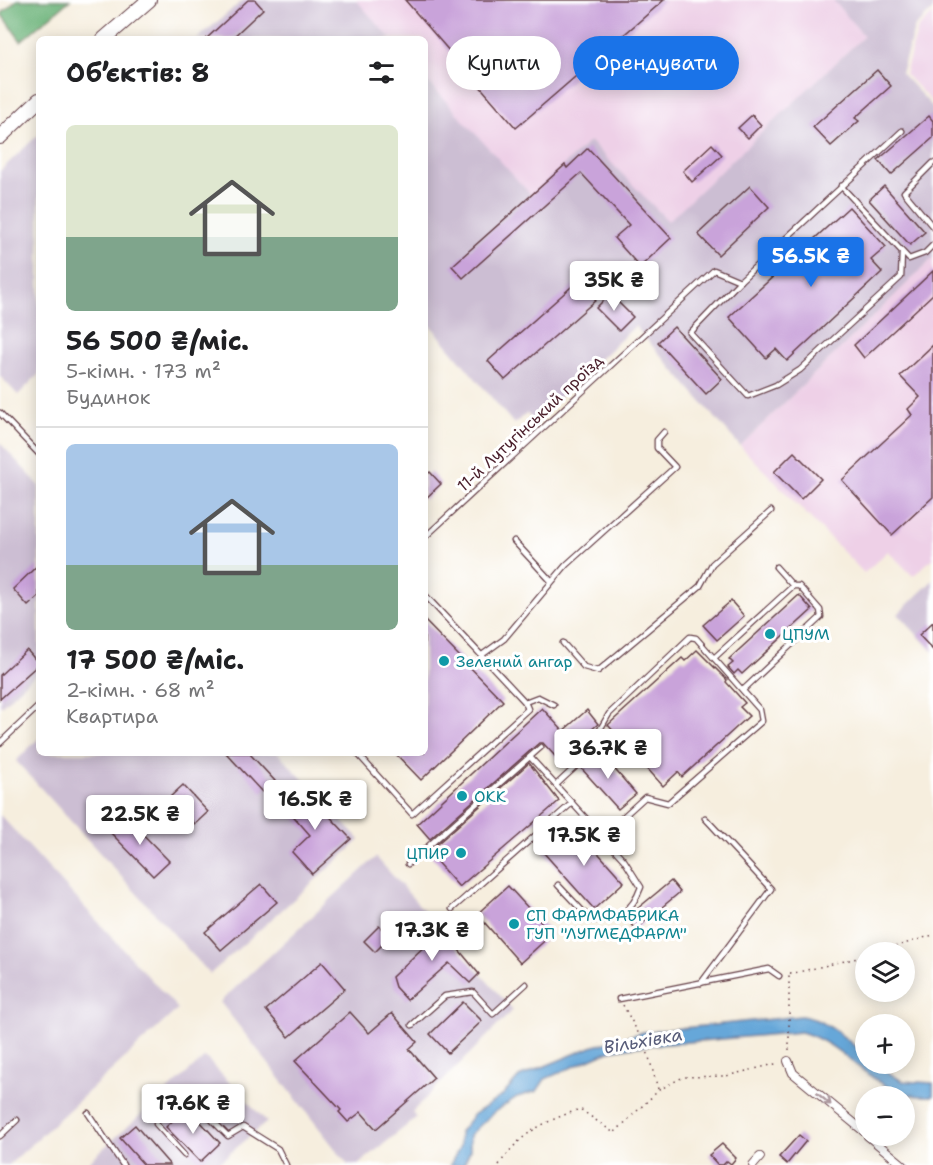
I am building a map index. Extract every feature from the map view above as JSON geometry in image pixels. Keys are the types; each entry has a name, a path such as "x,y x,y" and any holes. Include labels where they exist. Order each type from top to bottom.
{"main road":[{"path":"107,36 149,0"},
{"path":"0,137 36,103"}],"street":[{"path":"788,1061 793,1073 855,1125"},
{"path":"880,1146 903,1165"},
{"path":"753,1165 760,1157"}],"lane":[{"path":"902,131 740,281 690,333 748,396 776,385 800,370 901,276 902,253"},
{"path":"933,163 904,192 933,227"},
{"path":"841,186 909,259 916,258 933,245"},
{"name":"11-й Лутугінський проїзд","path":"428,534 714,270 740,281"},
{"path":"0,413 36,451"},
{"path":"482,655 504,639 551,581 675,467 657,448 657,440 664,432"},
{"path":"563,643 584,667 598,671 700,586 712,564 771,511"},
{"path":"514,541 551,581"},
{"path":"776,567 793,586"},
{"path":"714,658 793,586 799,586 820,610 821,617 743,690"},
{"path":"360,756 412,814 528,709 525,702 428,598"},
{"path":"556,785 598,746 594,740 609,714 690,637 696,638 760,710 762,721 668,803 645,797 602,836"},
{"path":"525,702 538,697 554,705"},
{"path":"0,743 36,709"},
{"path":"408,864 503,778 516,771 541,747"},
{"path":"530,757 624,860 641,887 636,900 624,914 606,920 591,920 558,885"},
{"path":"452,909 572,803"},
{"path":"701,983 771,889 705,818"},
{"path":"619,999 769,969 779,976"},
{"path":"412,1025 445,996 473,992 493,1014 526,984"},
{"path":"184,1155 156,1124 158,1119 187,1095 228,1137 243,1127 278,1149 286,1165"},
{"path":"88,1113 121,1164"},
{"path":"0,1136 17,1120"}],"path":[{"path":"910,942 933,935"},
{"path":"779,976 855,959"},
{"path":"499,1165 513,1145 545,1121 580,1109 614,1133 658,1089 683,1077 726,1076 788,1061 789,974"},
{"path":"619,999 646,1047 658,1089"}],"shaded area":[{"path":"243,0 356,0 388,36 201,36"},
{"path":"355,0 834,0 864,36 668,222 590,141 530,197 428,81 428,36 387,36"},
{"path":"833,0 933,0 933,10 915,26 901,73 933,107 933,258 740,446 635,326 534,421 527,413 514,424 428,323 428,81 531,195 590,141 668,221 864,36"},
{"path":"933,14 933,103 905,74 918,28"},
{"path":"36,137 36,377 18,395 0,376 0,171"},
{"path":"933,258 933,558 913,576 888,551 864,573 740,446"},
{"path":"0,443 36,482 36,674 0,707"},
{"path":"933,580 933,652 898,614"},
{"path":"36,741 36,756 281,756 360,840 210,974 16,761"},
{"path":"0,815 178,1009 9,1165 0,1165"},
{"path":"376,857 513,1010 412,1112 416,1118 358,1165 348,1165 220,1002"},
{"path":"205,1057 267,1122 216,1165 85,1165"}],"green space":[{"path":"17,0 70,0 21,41 1,14"}],"water":[{"name":"Вільхівка","path":"801,1016 827,1025 844,1037 855,1047 855,1064 819,1039 801,1032 609,1051 545,1079 537,1091 517,1097 493,1113 470,1135 470,1151 463,1165 450,1165 460,1146 460,1132 473,1115 503,1095 519,1077 591,1047 644,1032"},
{"path":"868,1074 891,1074 902,1081 933,1083 933,1096 915,1095 915,1086 887,1086"}],"building":[{"path":"248,0 255,0 263,9 234,36 209,36"},
{"path":"405,0 664,0 622,36 573,36 573,79 561,89 561,36 446,36 446,47"},
{"path":"877,70 891,86 855,118 859,121 831,146 813,127"},
{"path":"483,90 560,90 516,128"},
{"path":"752,115 761,125 748,138 738,128"},
{"path":"929,116 933,121 933,138 891,175 878,160"},
{"path":"712,144 722,155 692,182 683,171"},
{"path":"588,148 671,238 640,267 614,238 629,225 581,173 463,278 452,266 565,165 567,168"},
{"path":"750,186 769,207 718,255 698,234"},
{"path":"884,186 925,232 910,245 869,200"},
{"path":"849,207 886,247 871,260 882,272 787,361 776,349 766,358 729,317"},
{"path":"933,271 933,294 864,358 854,345"},
{"path":"579,280 596,300 505,380 488,361"},
{"path":"610,294 633,317 619,331 596,308"},
{"path":"674,327 722,379 706,394 658,342"},
{"path":"933,345 933,497 892,535 842,480 912,415 908,409 920,397 900,376"},
{"path":"794,452 821,479 801,499 774,472"},
{"path":"430,472 441,484 428,496 428,474"},
{"path":"36,567 36,599 28,606 13,589"},
{"name":"ЦПУМ","path":"799,595 812,610 742,674 738,670 734,674 728,667 733,663 729,659"},
{"path":"731,601 744,616 717,640 703,625"},
{"path":"933,622 933,650 919,635"},
{"name":"Зелений ангар","path":"428,624 503,701 421,780 398,756 428,756"},
{"path":"27,650 36,660 36,667 0,699 0,675"},
{"path":"697,650 727,680 726,682 745,703 740,707 749,716 682,777 678,772 663,786 608,725 682,658 685,661"},
{"name":"ОКК","path":"542,708 563,731 587,710 598,724 576,743 585,752 566,768 543,743 539,743 430,839 417,824"},
{"path":"599,751 636,794 618,809 581,768"},
{"path":"229,756 252,756 275,781 262,792"},
{"path":"529,763 559,801 459,887 428,852"},
{"path":"183,785 208,812 195,824 170,797"},
{"path":"301,786 351,839 312,874 292,852 310,835 282,803"},
{"path":"126,817 169,861 153,876 110,832"},
{"path":"573,825 624,882 594,909 543,852"},
{"path":"671,881 680,892 636,929 626,918"},
{"path":"261,884 277,902 221,950 205,932"},
{"name":"СП ФАРМФАБРИКА ГУП \"ЛУГМЕДФАРМ\"","path":"508,886 552,934 520,963 477,914"},
{"path":"430,915 479,974 470,983 449,963 407,1000 395,987 392,977 429,942 425,937 429,934 421,925"},
{"path":"379,926 390,937 375,952 364,941"},
{"path":"322,962 345,989 289,1037 266,1010"},
{"path":"463,1002 482,1021 448,1053 430,1034"},
{"path":"350,1012 369,1033 392,1013 417,1042 409,1049 434,1078 376,1129 361,1112 348,1122 339,1112 341,1110 295,1061"},
{"path":"211,1093 232,1114 224,1122 203,1101"},
{"path":"187,1107 220,1143 200,1162 166,1127"},
{"path":"135,1125 170,1165 144,1165 120,1138"},
{"path":"799,1135 806,1141 787,1164 779,1157"},
{"path":"722,1144 736,1158 731,1164 727,1161 723,1165 718,1165 709,1155"}],"place":[{"name":"ЦПУМ","path":"770,634"},
{"name":"Зелений ангар","path":"444,661"},
{"name":"ОКК","path":"462,796"},
{"name":"ЦПИР","path":"461,853"},
{"name":"СП ФАРМФАБРИКА ГУП \"ЛУГМЕДФАРМ\"","path":"514,924"}]}
